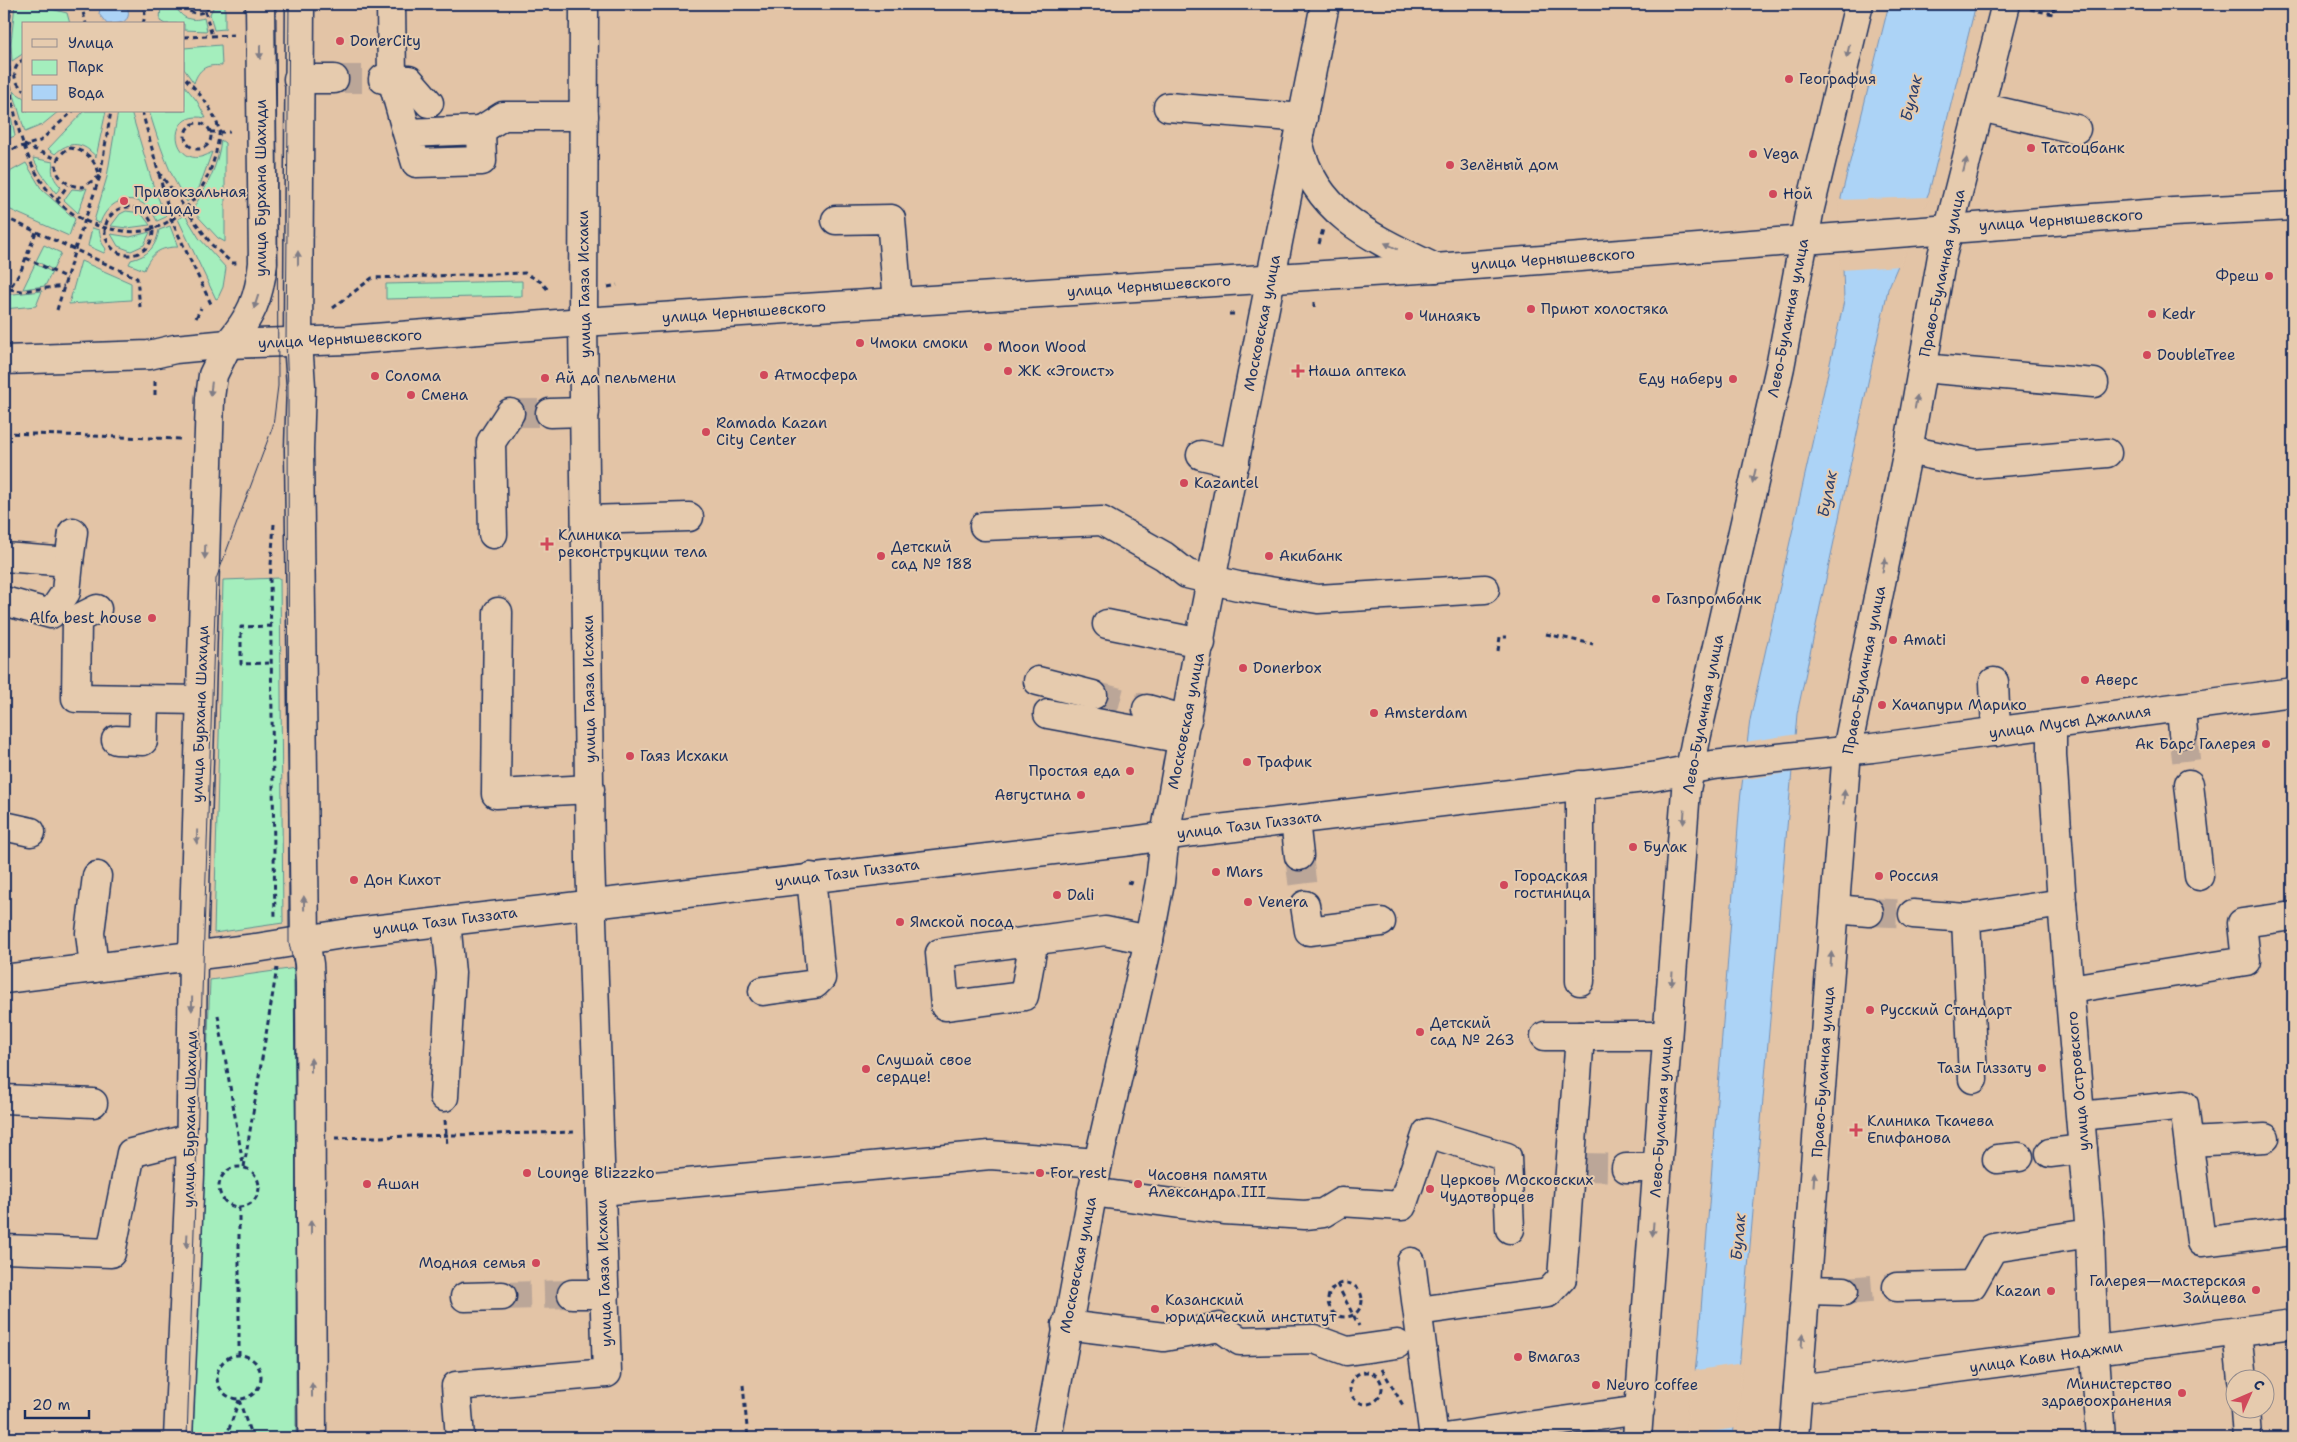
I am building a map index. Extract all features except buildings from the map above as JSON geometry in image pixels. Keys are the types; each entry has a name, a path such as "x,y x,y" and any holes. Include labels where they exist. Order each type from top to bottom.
{"street":[{"name":"улица Бурхана Шахиди","path":"178,1438 191,1138 193,955 210,398 213,376 228,344 253,311 261,287 263,263 260,4"},
{"path":"300,4 298,79 298,342 301,386 299,449 304,940 309,964 310,983 312,1438"},
{"path":"391,4 387,79 416,164 482,161 481,130 503,116 584,116"},
{"name":"улица Гаяза Исхаки","path":"460,1438 456,1386 607,1373 590,789 584,322 584,4"},
{"name":"Московская улица","path":"1047,1438 1066,1325 1092,1192 1149,940 1160,882 1165,836 1201,643 1206,606 1213,580 1270,278 1325,4"},
{"name":"Лево-Булачная улица","path":"1637,1438 1686,800 1702,767 1780,367 1816,239 1859,4"},
{"name":"Право-Булачная улица","path":"1794,1438 1835,909 1835,752 1908,450 1942,256 1936,230 2018,6"},
{"path":"298,79 334,79"},
{"path":"387,79 410,80 429,103"},
{"path":"1168,107 1301,131 1303,163 1311,180 1330,205 1382,242 1435,268"},
{"path":"1980,107 2076,129"},
{"name":"улица Чернышевского","path":"4,360 149,354 174,349 228,344 348,340 584,322 1435,268 2173,212 2293,206"},
{"path":"836,220 890,219 898,302"},
{"path":"1922,368 1974,371 2094,383"},
{"path":"550,414 585,412"},
{"path":"494,534 491,442 510,413"},
{"path":"1908,450 1975,464 2107,453"},
{"path":"1201,455 1235,463"},
{"path":"587,520 689,517"},
{"path":"984,526 1102,521 1164,556 1187,574 1318,599 1485,589"},
{"path":"4,601 51,614 66,592 73,532"},
{"path":"4,557 69,562"},
{"path":"97,609 77,619 76,698 144,701 200,700"},
{"path":"498,612 496,794 590,789"},
{"path":"1107,624 1201,643"},
{"path":"1038,681 1093,695"},
{"path":"1994,682 1996,732"},
{"name":"улица Мусы Джалиля","path":"1702,767 2052,725 2182,720 2293,692"},
{"path":"116,740 143,741 144,701"},
{"path":"1146,709 1185,730"},
{"path":"1048,714 1185,730"},
{"name":"улица Островского","path":"2052,725 2052,755 2062,903 2090,1233 2101,1438"},
{"name":"улица Тази Гиззата","path":"4,979 592,903 1652,777 1702,767"},
{"path":"2189,784 2199,876"},
{"path":"1580,785 1580,981"},
{"path":"1294,820 1299,856"},
{"path":"4,826 31,832"},
{"path":"94,968 90,933 97,876"},
{"path":"763,991 815,984 821,978 811,877"},
{"path":"1913,914 1966,918 2062,903"},
{"path":"1305,905 1308,931 1381,922"},
{"path":"1835,909 1869,912"},
{"path":"2070,989 2246,961 2242,923 2293,916"},
{"path":"1966,918 1973,1079"},
{"path":"445,1109 451,973 446,921"},
{"path":"1034,940 1106,931 1149,940"},
{"path":"1545,1036 1667,1036"},
{"path":"1418,1311 1548,1293 1562,1278 1574,1168 1580,1036"},
{"path":"4,1099 93,1103"},
{"path":"2081,1116 2184,1105 2201,1242 2293,1232"},
{"path":"1092,1192 1224,1210 1305,1215 1323,1212 1341,1202 1402,1206 1427,1133 1507,1158 1510,1229"},
{"path":"4,1249 111,1253 131,1153 191,1138"},
{"path":"2189,1142 2265,1138"},
{"path":"2050,1153 2083,1149"},
{"path":"601,1191 990,1155 1098,1163"},
{"path":"1626,1168 1657,1168"},
{"path":"1897,1287 1972,1285 1992,1248 2090,1233"},
{"path":"1411,1262 1434,1438"},
{"path":"1806,1290 1844,1291"},
{"path":"572,1294 604,1294"},
{"path":"465,1297 502,1296"},
{"name":"улица Кави Наджми","path":"1798,1390 2293,1324"},
{"path":"1066,1325 1164,1337 1220,1327 1240,1341 1314,1339 1347,1351 1397,1344"},
{"path":"2237,1332 2241,1370"},
{"path":"1445,1438 1640,1410"},
{"path":"2246,1420 2247,1438"}],"path":[{"path":"11,4 7,54 8,79 24,145 42,182 57,200 84,222 130,232 154,228 186,210 209,174 214,160 219,132 215,118 185,78"},
{"path":"84,4 83,12 86,22"},
{"path":"143,22 144,4"},
{"path":"184,4 194,14 205,11 210,4"},
{"path":"2018,6 2053,14 2054,4"},
{"path":"205,11 212,36"},
{"path":"185,37 235,35"},
{"path":"4,48 7,54"},
{"path":"4,62 7,58"},
{"path":"22,61 17,65 14,78 22,88"},
{"path":"8,79 14,78"},
{"path":"4,152 40,141 72,112"},
{"path":"57,310 100,176 112,112"},
{"path":"142,112 172,219 212,306"},
{"path":"210,132 209,144 199,150 193,149 185,140 186,128 196,123 202,123 210,132 230,132"},
{"path":"24,145 58,158"},
{"path":"69,148 79,149 96,162 100,176 84,187 68,185 57,174 58,158 62,152 69,148"},
{"path":"158,171 212,245 232,263"},
{"path":"57,200 68,185"},
{"path":"126,206 142,209 152,221 154,228 150,243 146,249 133,255 125,255 112,248 108,242 105,228 112,214 126,206"},
{"path":"4,217 137,278 140,307"},
{"path":"10,289 20,273 36,232"},
{"path":"26,258 67,278"},
{"path":"333,308 372,278 525,273 541,282 549,291"},
{"path":"607,288 617,285"},
{"path":"4,290 22,291 64,286"},
{"path":"196,318 201,308"},
{"path":"1230,314 1238,314"},
{"path":"155,377 155,395"},
{"path":"4,433 181,439"},
{"path":"274,521 270,579 275,919"},
{"path":"271,626 240,627 241,664 271,663"},
{"path":"1546,634 1593,644"},
{"path":"1498,651 1500,638 1507,637"},
{"path":"1127,882 1132,882"},
{"path":"244,1167 277,961"},
{"path":"218,1011 244,1167"},
{"path":"445,1109 447,1146"},
{"path":"334,1138 599,1131"},
{"path":"234,1167 244,1167 254,1173 259,1184 258,1195 250,1204 239,1207 230,1204 223,1198 220,1189 221,1180 226,1172 234,1167"},
{"path":"239,1207 239,1355"},
{"path":"1351,1283 1361,1292 1362,1306 1354,1316 1340,1317 1330,1308 1329,1295 1337,1284 1351,1283"},
{"path":"239,1355 251,1358 259,1366 262,1378 259,1389 250,1397 239,1400 229,1397 222,1391 218,1382 218,1372 222,1363 230,1357 239,1355"},
{"path":"1371,1372 1380,1381 1382,1393 1373,1402 1361,1403 1352,1395 1351,1382 1359,1373 1371,1372"},
{"path":"1380,1381 1387,1377"},
{"path":"743,1385 748,1438"},
{"path":"226,1438 239,1400"},
{"path":"239,1400 252,1438"}],"green space":[{"path":"15,4 31,4 67,13 69,22 22,22 22,54 12,61 11,43"},
{"path":"161,4 175,4 180,13 186,18 204,18 207,31 185,30 185,22 160,21"},
{"path":"215,4 225,4 225,29 214,30 210,14"},
{"path":"221,45 222,66 204,68 198,74 194,83 185,70 185,48"},
{"path":"4,81 15,136 4,140"},
{"path":"185,86 197,101 206,118 191,118 182,123 178,131 177,141 181,150 189,156 199,157 212,152 199,188 187,202 170,170 149,112 185,112"},
{"path":"13,91 22,97 22,112 58,112 42,125 25,132"},
{"path":"83,112 106,112 96,157 86,148 76,145 66,146 55,154 48,149"},
{"path":"118,112 131,112 154,188 166,217 157,221 144,204 128,200 119,201 112,206 105,213 100,223 94,221 107,177"},
{"path":"221,140 225,143 225,242 218,238 192,210 211,177"},
{"path":"33,158 53,162 53,176 61,187 56,193 41,173"},
{"path":"26,163 42,190 75,219 69,236 4,207 4,175"},
{"path":"87,188 78,213 64,200 72,189 82,190"},
{"path":"126,211 141,213 150,225 127,228 111,226 120,214"},
{"path":"185,215 199,238 226,268 223,287 216,299 178,219"},
{"path":"170,226 178,247 166,248 157,252 150,259 144,270 129,264 131,260 142,256 150,250 156,241 159,230"},
{"path":"92,228 99,230 102,243 106,249 104,253 88,246"},
{"path":"150,232 144,245 131,251 118,246 111,234 130,237"},
{"path":"44,245 61,253 53,270 36,261"},
{"path":"81,261 131,283 131,300 69,304"},
{"path":"35,264 52,272 45,286 23,289"},
{"path":"522,281 522,296 386,299 386,284"},
{"path":"42,291 36,306 4,309 4,295"},
{"path":"280,578 283,923 214,933 223,580"},
{"path":"296,968 296,1438 193,1438 210,980"}],"water":[{"path":"101,4 126,4 128,10 127,18 121,22 105,22 99,14"},
{"name":"Булак","path":"1889,4 1976,4 1929,192 1888,289 1797,714 1733,1438 1688,1438 1699,1336 1740,801 1750,720 1844,301 1841,198"}],"pier":[{"path":"1929,197 1900,266 1841,270 1839,200"},
{"path":"1798,734 1794,772 1740,780 1745,742"},
{"path":"1743,1363 1736,1428 1685,1436 1692,1371"}],"tunnel":[{"path":"334,79 383,79"},
{"path":"510,413 550,413"},
{"path":"1093,695 1147,709"},
{"path":"2183,733 2189,784"},
{"path":"1299,856 1305,905"},
{"path":"1869,912 1913,914"},
{"path":"1579,1167 1626,1168"},
{"path":"1844,1291 1897,1287"},
{"path":"502,1296 572,1294"}],"tram line":[{"path":"187,1438 216,579 273,426 278,386 276,4"},
{"path":"289,4 286,342 288,386 289,943 294,965 298,1438"}],"place":[{"name":"DonerCity","path":"340,41"},
{"name":"География","path":"1789,79"},
{"name":"Татсоцбанк","path":"2031,148"},
{"name":"Vega","path":"1753,154"},
{"name":"Зелёный дом","path":"1450,165"},
{"name":"Ной","path":"1773,194"},
{"name":"Привокзальная площадь","path":"124,201"},
{"name":"Фреш","path":"2269,276"},
{"name":"Приют холостяка","path":"1531,309"},
{"name":"Kedr","path":"2152,314"},
{"name":"Чинаякъ","path":"1409,316"},
{"name":"Чмоки смоки","path":"860,343"},
{"name":"Moon Wood","path":"988,347"},
{"name":"DoubleTree","path":"2147,355"},
{"name":"ЖК «Эгоист»","path":"1008,371"},
{"name":"Наша аптека","path":"1298,371"},
{"name":"Атмосфера","path":"764,375"},
{"name":"Солома","path":"375,376"},
{"name":"Ай да пельмени","path":"545,378"},
{"name":"Еду наберу","path":"1733,379"},
{"name":"Смена","path":"411,395"},
{"name":"Ramada Kazan City Center","path":"706,432"},
{"name":"Kazantel","path":"1184,483"},
{"name":"Клиника реконструкции тела","path":"547,544"},
{"name":"Детский сад № 188","path":"881,556"},
{"name":"Акибанк","path":"1269,556"},
{"name":"Газпромбанк","path":"1656,599"},
{"name":"Alfa best house","path":"152,618"},
{"name":"Amati","path":"1893,640"},
{"name":"Donerbox","path":"1243,668"},
{"name":"Аверс","path":"2085,680"},
{"name":"Хачапури Марико","path":"1882,705"},
{"name":"Amsterdam","path":"1374,713"},
{"name":"Ак Барс Галерея","path":"2266,744"},
{"name":"Гаяз Исхаки","path":"630,756"},
{"name":"Трафик","path":"1247,762"},
{"name":"Простая еда","path":"1130,771"},
{"name":"Августина","path":"1081,795"},
{"name":"Булак","path":"1633,847"},
{"name":"Mars","path":"1216,872"},
{"name":"Россия","path":"1879,876"},
{"name":"Дон Кихот","path":"354,880"},
{"name":"Городская гостиница","path":"1504,885"},
{"name":"Dali","path":"1057,895"},
{"name":"Venera","path":"1248,902"},
{"name":"Ямской посад","path":"900,922"},
{"name":"Русский Стандарт","path":"1870,1010"},
{"name":"Детский сад № 263","path":"1420,1032"},
{"name":"Тази Гиззату","path":"2042,1068"},
{"name":"Слушай свое сердце!","path":"866,1069"},
{"name":"Клиника Ткачева Епифанова","path":"1856,1130"},
{"name":"Lounge Blizzzko","path":"527,1173"},
{"name":"For rest","path":"1040,1173"},
{"name":"Ашан","path":"367,1184"},
{"name":"Часовня памяти Александра III","path":"1138,1184"},
{"name":"Церковь Московских Чудотворцев","path":"1430,1189"},
{"name":"Модная семья","path":"536,1263"},
{"name":"Галерея—мастерская Зайцева","path":"2256,1290"},
{"name":"Kazan","path":"2051,1291"},
{"name":"Казанский юридический институт","path":"1155,1309"},
{"name":"Вмагаз","path":"1518,1357"},
{"name":"Neuro coffee","path":"1596,1385"},
{"name":"Министерство здравоохранения","path":"2182,1393"}]}
